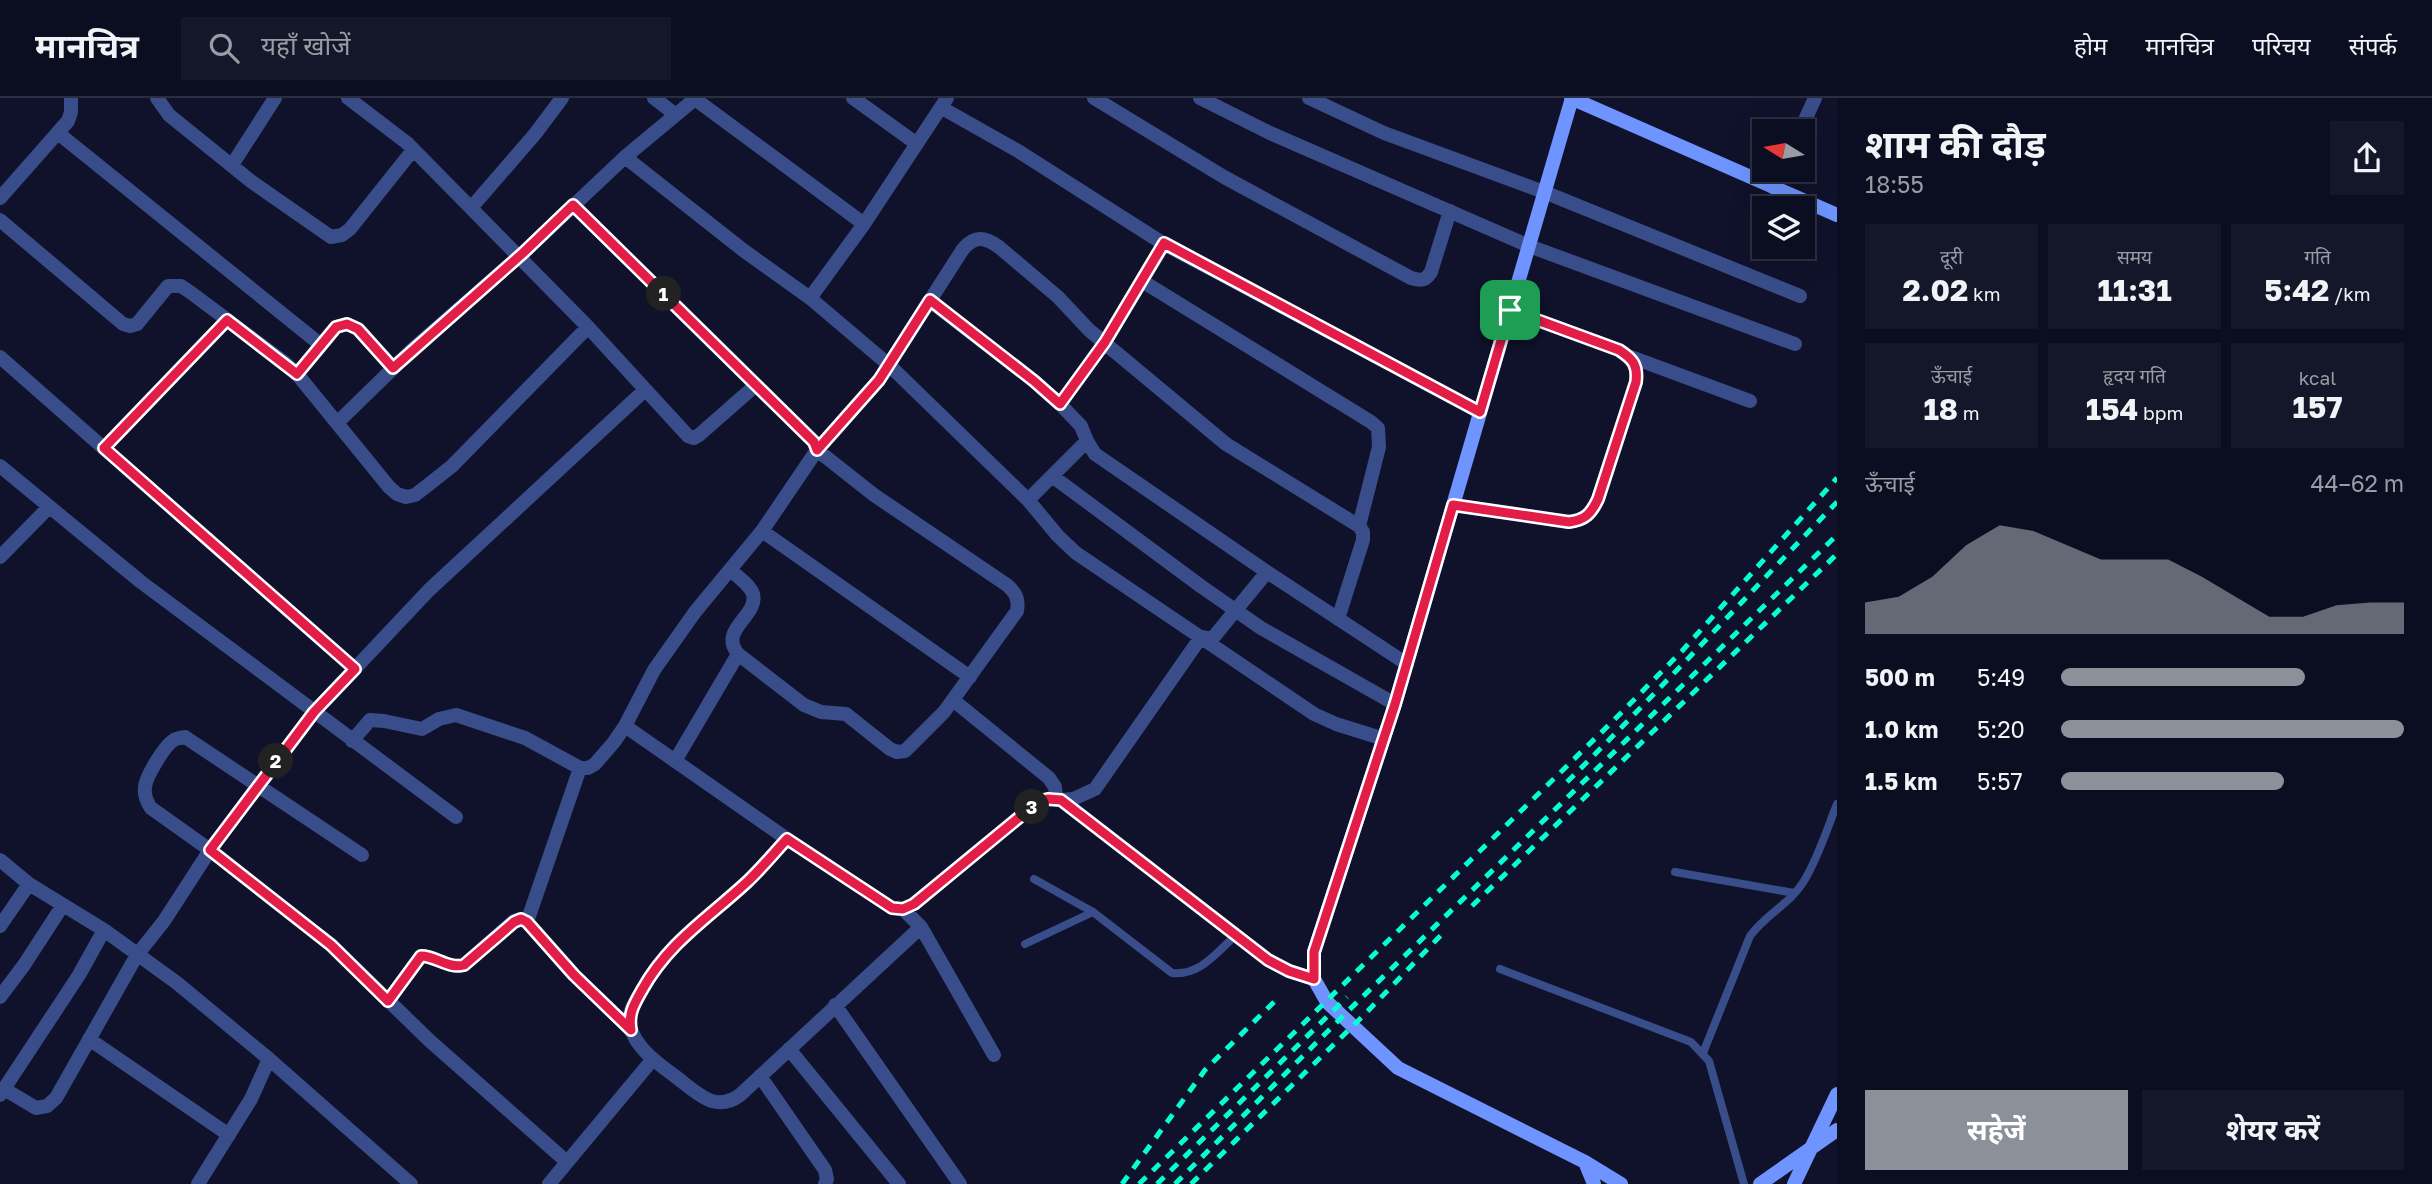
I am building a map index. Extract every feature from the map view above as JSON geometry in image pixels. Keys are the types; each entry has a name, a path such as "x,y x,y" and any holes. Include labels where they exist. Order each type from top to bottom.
{"street":[{"path":"0,198 68,121 71,112 70,98"},
{"path":"157,98 169,115 252,182 331,237 342,235 350,229 413,150"},
{"path":"232,165 275,98"},
{"path":"348,98 388,127 413,150 588,327 688,436 694,438 757,386"},
{"path":"471,208 535,134 562,98"},
{"path":"654,98 676,115"},
{"path":"338,422 393,368 625,157 696,98 864,224"},
{"path":"853,98 917,144"},
{"path":"1094,98 1224,177 1420,281 1426,279 1431,272 1450,211"},
{"path":"1200,98 1270,133 1529,246 1794,344"},
{"path":"1309,98 1384,133 1544,192 1800,296"},
{"path":"1621,1184 1585,1162 1398,1068 1327,1002 1314,979 1314,952 1395,704 1572,98 1837,215"},
{"path":"1805,119 1815,98"},
{"path":"810,298 864,224 944,103 1164,243 1480,412"},
{"path":"58,133 321,345"},
{"path":"625,157 743,250 810,298 889,365 1028,500 1076,553 1314,713 1350,729 1384,738"},
{"path":"1774,188 1777,182"},
{"path":"573,205 814,442 817,450 874,495 1007,585 1016,596 1017,611 953,700 905,751 897,752 846,714 821,712 804,705 738,654 732,647 732,639 753,605 754,596 730,570"},
{"path":"2,227 123,324 137,324 162,292 173,285 181,286 297,374 389,487 397,494 406,496 415,495 452,466 588,327"},
{"path":"352,741 370,720 422,729 439,719 456,715 515,734 580,768 589,768 596,764 625,726 654,670 695,612 762,531 817,450 879,380 962,248 979,238 989,239 1058,297 1089,330 1227,444 1359,526 1363,532 1363,540 1338,619"},
{"path":"1060,404 1105,342 1164,243"},
{"path":"1142,281 1378,428 1380,439 1359,526"},
{"path":"930,300 1060,404 1081,426 1095,454 1407,664"},
{"path":"1510,310 1750,401"},
{"path":"104,448 227,320"},
{"path":"297,374 336,327 347,324 358,329 393,368"},
{"path":"0,356 355,669"},
{"path":"1453,505 1569,522 1581,521 1592,512 1636,382 1637,368 1631,357"},
{"path":"104,930 79,975 2,1092 36,1108 47,1106 56,1098 137,955 164,921 210,850 314,712 429,590 645,390"},
{"path":"1028,500 1087,442"},
{"path":"0,466 141,582 456,817"},
{"path":"1052,476 1269,633 1395,704"},
{"path":"0,557 49,507"},
{"path":"762,531 970,677"},
{"path":"1201,637 1212,639 1267,572"},
{"path":"625,726 787,839 892,908 903,909 914,904 1039,801 1073,799 1095,789 1201,637"},
{"path":"675,761 738,654"},
{"path":"953,700 1049,778 1058,799 1268,960 1289,971 1314,979"},
{"path":"362,855 185,737 175,738 167,746 147,778 145,799 151,807 331,945 430,1041 567,1162"},
{"path":"527,922 580,768"},
{"path":"631,1030 628,1017 666,953 750,879 787,839"},
{"path":"0,860 29,884 104,930 177,983 269,1059 411,1184"},
{"path":"0,926 29,884"},
{"path":"0,998 63,905"},
{"path":"903,909 921,927 994,1055"},
{"path":"388,1001 421,956 457,967 464,965 521,919 527,922 574,975 631,1030 653,1059 710,1101 723,1104 740,1095 921,927"},
{"path":"835,1005 960,1184"},
{"path":"89,1039 229,1135"},
{"path":"789,1049 899,1184"},
{"path":"198,1184 251,1099 269,1059"},
{"path":"549,1184 653,1059"},
{"path":"760,1076 825,1170 825,1184"},
{"path":"1794,1184 1837,1094"},
{"path":"1760,1184 1837,1130"},
{"path":"1585,1162 1594,1184"}],"lane":[{"path":"1703,1053 1749,936 1804,881 1837,804"},
{"path":"1675,872 1794,893"},
{"path":"1034,879 1093,912 1172,973 1186,974 1198,969 1236,935"},
{"path":"1026,944 1093,912"},
{"path":"1500,969 1691,1042 1709,1061 1744,1184"}],"railway":[{"path":"1139,1184 1614,720 1682,651 1837,478"},
{"path":"1567,782 1837,502"},
{"path":"1175,1184 1348,1011 1837,535"},
{"path":"1472,906 1837,554"},
{"path":"1191,1184 1364,1015 1444,932"},
{"path":"1157,1184 1347,997"},
{"path":"1122,1184 1205,1070 1276,1000"}],"route":[{"path":"573,205 814,442 817,450 879,380 930,300 1060,404 1105,342 1164,243 1480,412 1510,310 1619,350 1631,357 1637,368 1636,382 1598,499 1592,512 1581,521 1569,522 1453,505 1395,704 1314,952 1314,979 1289,971 1268,960 1127,849 1056,798 1039,801 914,904 903,909 892,908 787,839 750,879 666,953 628,1017 631,1030 574,975 527,922 521,919 464,965 457,967 421,956 388,1001 331,945 210,850 314,712 355,669 104,448 227,320 297,374 336,327 347,324 358,329 393,368 573,205"}]}
